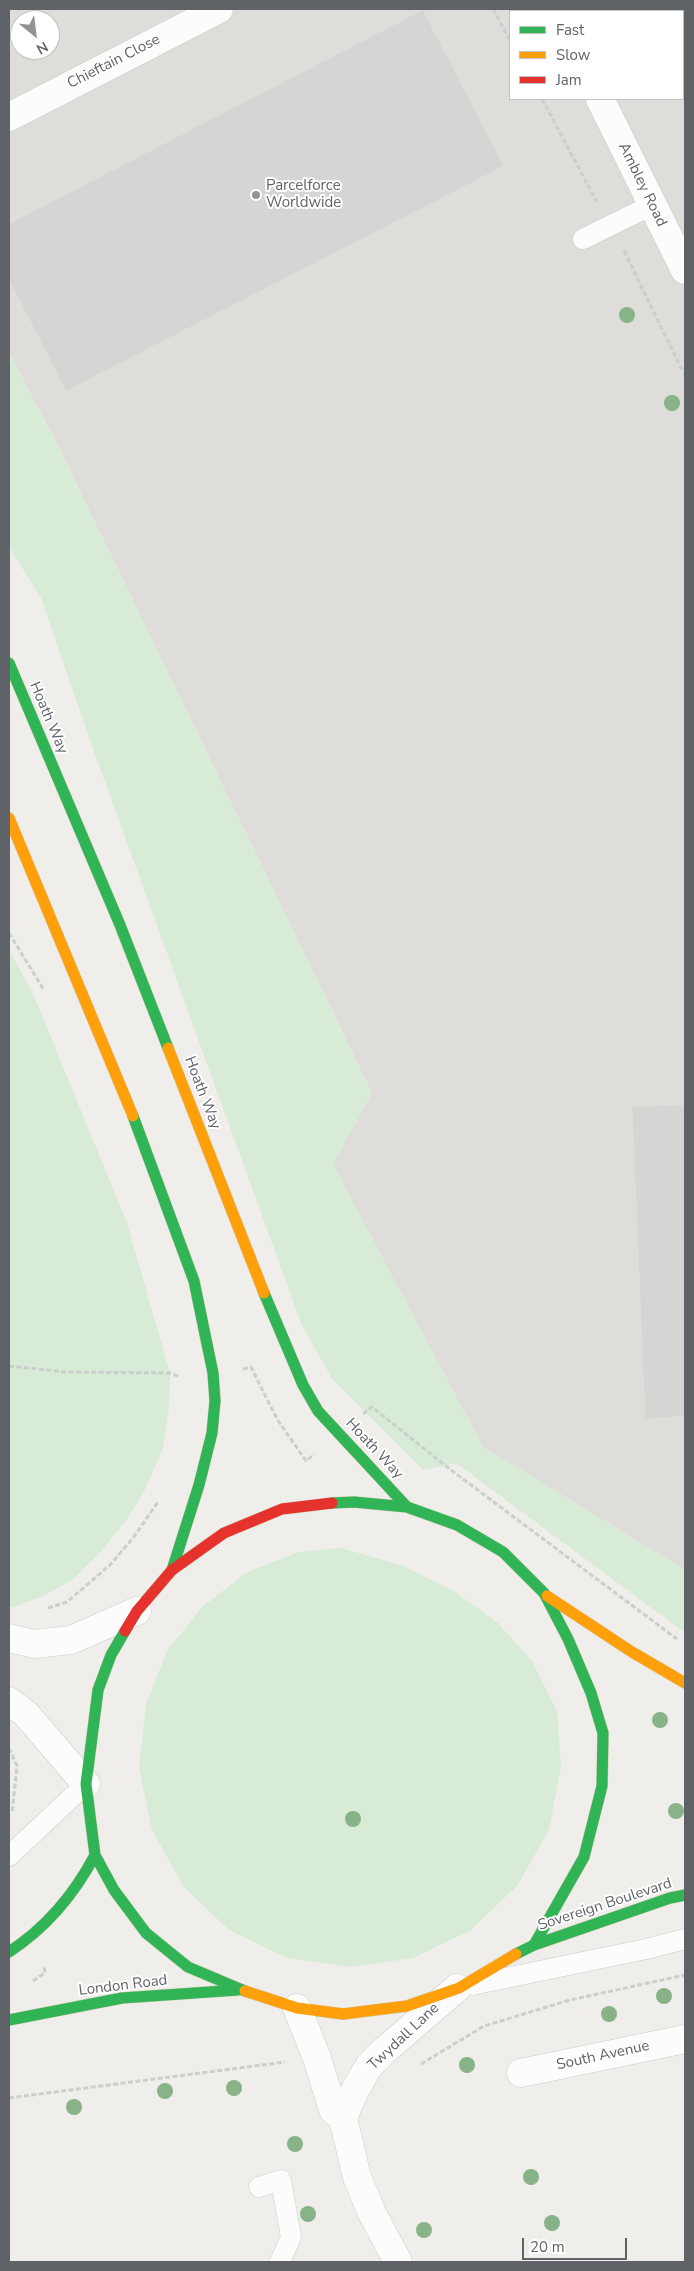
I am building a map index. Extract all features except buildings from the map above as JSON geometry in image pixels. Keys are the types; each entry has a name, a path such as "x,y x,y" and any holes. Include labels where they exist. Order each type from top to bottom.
{"main road":[{"name":"Hoath Way","path":"9,663 120,925 284,1343 303,1385 318,1411 408,1507"},
{"path":"9,818 125,1095 194,1281 213,1373 212,1433 199,1486 172,1570"},
{"path":"9,1952 26,1942 71,1897 95,1855 86,1784 98,1690 112,1655 137,1611 172,1570 224,1533 282,1509 306,1505 354,1502 408,1507 458,1525 503,1552 544,1593 632,1652 685,1683"},
{"path":"534,1944 584,1857 602,1786 603,1733 591,1693 568,1639 544,1593"},
{"name":"Sovereign Boulevard","path":"95,1855 122,1902 146,1933 188,1967 242,1990 297,2008 343,2014 407,2006 458,1988 534,1944 670,1898 685,1895"},
{"name":"London Road","path":"9,2020 122,1998 242,1990"}],"street":[{"name":"Chieftain Close","path":"9,117 219,9"},
{"name":"Ambley Road","path":"600,100 685,270"},
{"path":"21,1641 72,1640 137,1611"},
{"path":"9,1701 26,1714 86,1784"},
{"name":"Twydall Lane","path":"343,2118 354,2092 369,2066 458,1988"},
{"path":"297,2008 317,2058 333,2110 343,2118 357,2177 372,2213 398,2262"},
{"name":"South Avenue","path":"521,2073 685,2039"}],"lane":[{"path":"583,239 652,205"},
{"path":"9,1856 86,1784"},
{"path":"458,1988 646,1950 685,1939"},
{"path":"259,2186 281,2180 290,2237 280,2262"}],"path":[{"path":"493,9 509,38"},
{"path":"665,336 685,376"},
{"path":"9,933 45,991"},
{"path":"9,1366 66,1372 170,1373 182,1378"},
{"path":"242,1369 251,1367 277,1419 306,1460"},
{"path":"180,1369 182,1386"},
{"path":"372,1407 450,1470 685,1645"},
{"path":"21,1641 29,1615 67,1602 110,1566 133,1538 160,1497"},
{"path":"9,1748 17,1766 15,1797 10,1819"},
{"path":"420,2065 484,2026 570,2000 685,1975"},
{"path":"9,2097 293,2061"}],"shaded area":[{"path":"9,9 685,9 685,1570 483,1447 332,1164 372,1093 55,440 9,353"}],"green space":[{"path":"9,353 55,440 372,1093 333,1164 483,1447 685,1570 685,1633 456,1463 423,1470 333,1380 302,1326 92,746 41,598 9,547"},
{"path":"9,949 34,996 127,1223 170,1373 169,1407 163,1448 143,1494 125,1522 98,1555 71,1581 43,1596 14,1607 9,1606"},
{"path":"341,1548 401,1565 454,1591 498,1623 532,1661 557,1711 561,1767 549,1830 517,1886 471,1930 413,1958 350,1967 287,1958 229,1930 183,1886 152,1830 139,1767 146,1704 167,1651 202,1607 246,1573 299,1552"}],"traffic: fast":[{"path":"9,663 120,925 168,1048"},
{"path":"133,1116 194,1281 213,1373 215,1401 212,1433 199,1485 172,1570"},
{"path":"264,1293 303,1385 318,1411 407,1507"},
{"path":"332,1503 354,1502 407,1507 457,1525 503,1552 544,1593 568,1639 591,1693 603,1733 602,1786 584,1857 534,1945"},
{"path":"125,1631 111,1655 98,1690 86,1784 95,1855 114,1890 146,1933 188,1967 245,1991"},
{"path":"9,1952 36,1932 69,1897 95,1855"},
{"path":"516,1954 534,1945 670,1898 685,1895"},
{"path":"9,2020 122,1998 238,1990"}],"traffic: slow":[{"path":"9,818 133,1116"},
{"path":"168,1048 264,1293"},
{"path":"547,1596 632,1652 685,1683"},
{"path":"245,1991 297,2008 343,2014 407,2006 459,1988 516,1954"}],"traffic: jam":[{"path":"125,1631 137,1611 172,1570 224,1533 282,1509 332,1503"}],"place":[{"name":"Parcelforce Worldwide","path":"256,195"}]}
